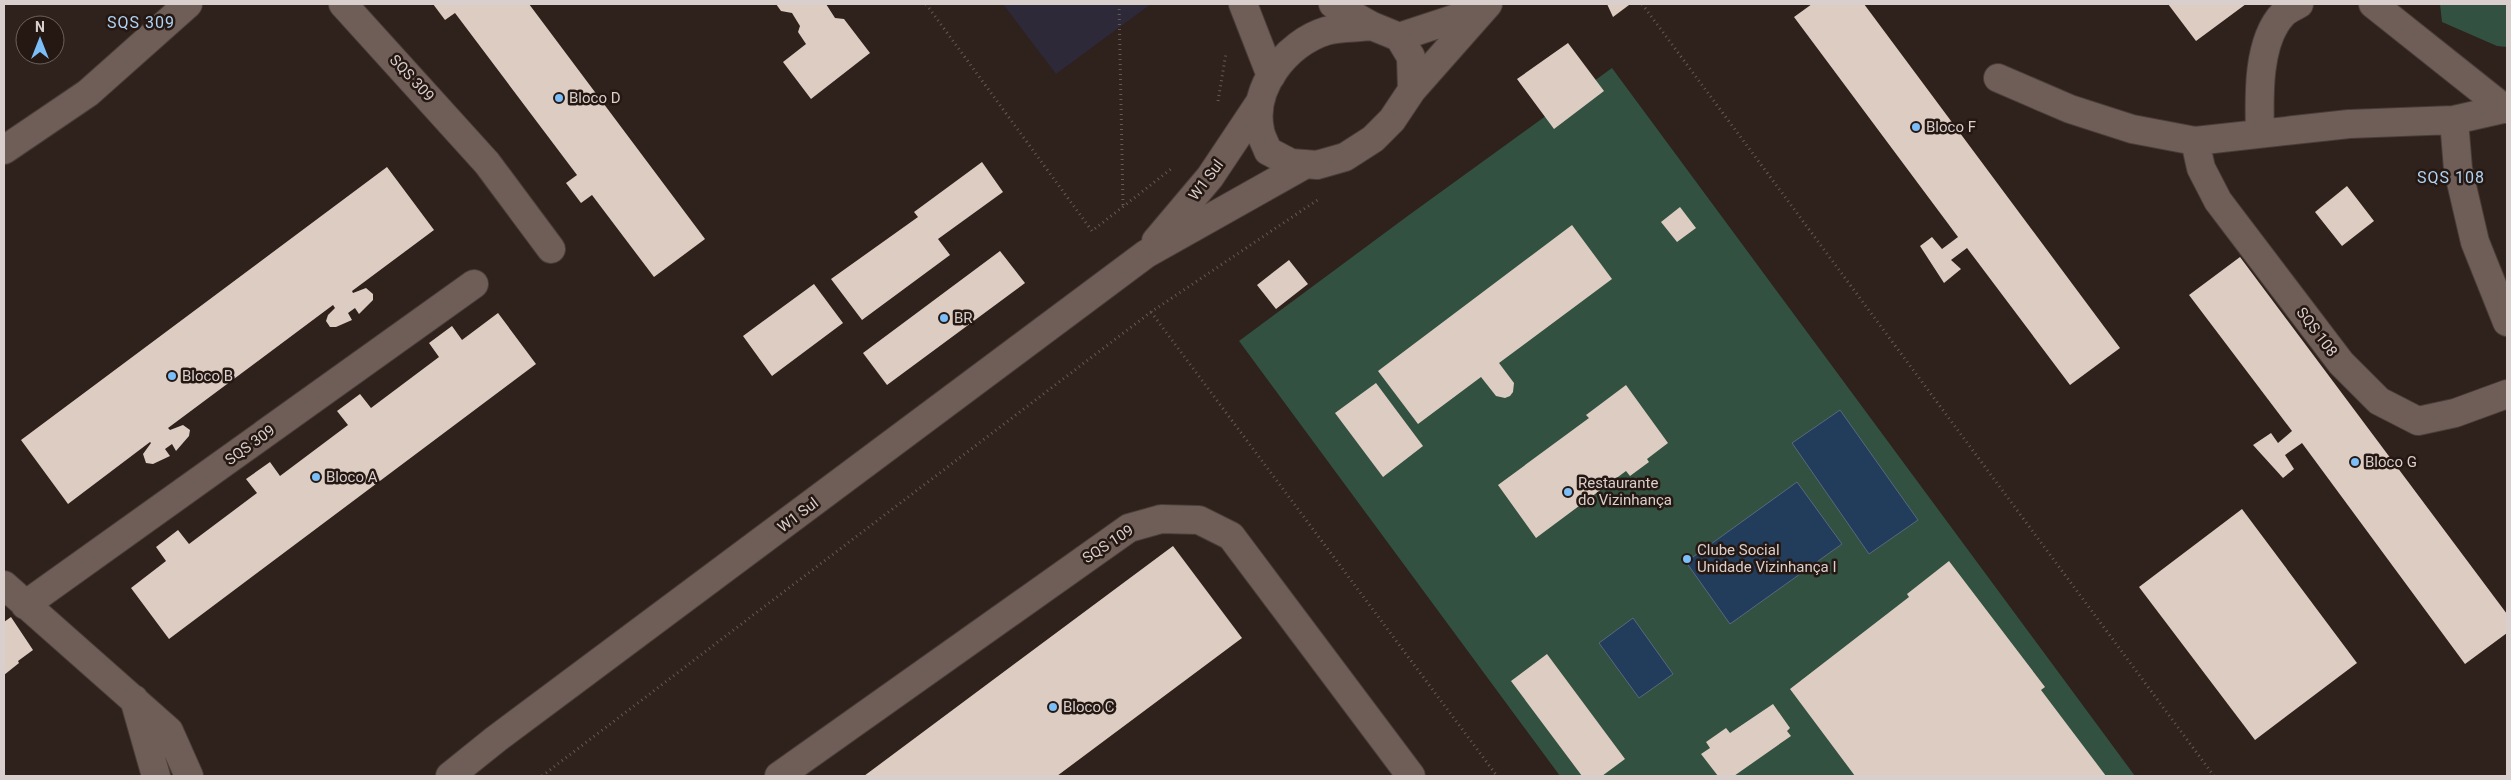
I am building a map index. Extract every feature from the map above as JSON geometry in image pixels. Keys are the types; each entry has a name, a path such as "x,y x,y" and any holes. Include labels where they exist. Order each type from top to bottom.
{"street":[{"path":"4,150 88,92 188,4"},
{"name":"SQS 309","path":"344,4 487,163 551,249"},
{"path":"1243,4 1271,76"},
{"path":"1333,4 1372,26 1399,37 1411,57 1412,90"},
{"path":"2260,133 2259,93 2268,40 2283,14 2299,4"},
{"path":"2373,4 2506,108"},
{"path":"1372,26 1326,31 1302,43 1284,58 1271,76 1260,102 1260,129 1268,151 1291,163 1317,165 1345,157 1373,139 1392,120 1412,90 1485,7"},
{"path":"1399,37 1485,7"},
{"path":"1998,78 2070,109 2132,129 2195,141 2349,124 2454,120 2506,108"},
{"name":"W1 Sul","path":"1146,254 1210,177 1260,102"},
{"path":"2454,120 2458,169 2475,242 2507,322"},
{"name":"SQS 108","path":"2195,141 2200,168 2218,201 2341,363 2379,401 2418,421 2455,413 2507,394"},
{"name":"W1 Sul","path":"450,776 496,739 1146,254 1306,164"},
{"name":"SQS 309","path":"25,605 474,284"},
{"name":"SQS 109","path":"779,776 1129,528 1161,519 1199,520 1231,536 1410,776"},
{"path":"4,585 169,731 189,776"},
{"path":"134,699 156,776"}],"path":[{"path":"926,4 1092,231 1177,164"},
{"path":"1119,4 1123,205"},
{"path":"1642,4 2214,776"},
{"path":"1217,104 1220,97 1225,45"},
{"path":"542,776 1151,312 1323,195"},
{"path":"1151,312 1497,776"}],"shaded area":[{"path":"1003,4 1151,4 1056,74"}],"green space":[{"path":"2440,4 2507,4 2507,47 2497,46 2442,22"},
{"name":"Clube Social Unidade Vizinhança I","path":"1612,68 2135,776 1560,776 1239,341"}],"water":[{"path":"1840,410 1918,520 1869,554 1792,443"},
{"path":"1797,482 1842,544 1730,624 1686,562"},
{"path":"1633,618 1673,674 1639,698 1599,643"}],"building":[{"name":"Bloco D","path":"433,4 529,4 705,239 654,277 592,195 581,203 566,183 577,175 455,13 445,20"},
{"path":"776,4 826,4 835,18 844,19 870,53 811,99 783,62 806,44 798,32 800,26 792,13 781,11"},
{"path":"1607,4 1628,4 1629,5 1613,17"},
{"name":"Bloco F","path":"1812,4 1864,4 2120,348 2070,385 1967,248 1951,260 1961,269 1944,283 1920,246 1932,237 1942,249 1958,237 1794,17"},
{"path":"2168,4 2246,4 2196,41"},
{"path":"1568,43 1604,91 1554,129 1517,79"},
{"path":"982,162 1003,192 938,239 950,255 862,320 831,279 918,217 914,212"},
{"name":"Bloco B","path":"387,167 434,230 352,291 353,293 366,288 373,294 373,300 359,314 355,308 348,313 352,320 336,327 330,327 326,321 328,315 335,308 333,305 168,428 170,430 183,425 190,430 189,436 176,451 172,444 165,449 170,456 153,464 146,463 143,454 150,442 68,504 21,440"},
{"path":"2347,186 2374,221 2342,246 2315,212"},
{"path":"1680,207 1696,228 1677,242 1661,222"},
{"path":"1572,225 1612,279 1499,363 1514,383 1513,392 1510,396 1505,398 1496,396 1481,377 1418,424 1378,371"},
{"name":"BR","path":"1000,251 1025,283 887,385 863,353"},
{"name":"Bloco G","path":"2240,257 2507,614 2507,633 2465,664 2302,443 2285,455 2294,469 2283,478 2253,445 2271,433 2278,443 2292,431 2189,295"},
{"path":"1289,260 1308,284 1276,309 1257,285"},
{"path":"814,284 843,323 772,376 743,336"},
{"name":"Bloco A","path":"498,313 536,364 169,639 131,588 166,561 156,547 178,530 189,544 257,493 246,479 270,462 280,476 348,425 337,411 360,394 371,408 439,357 429,343 452,326 462,340"},
{"path":"1376,383 1423,446 1383,477 1335,413"},
{"path":"1626,385 1668,443 1647,459 1649,462 1630,476 1626,471 1536,538 1498,485 1589,418 1586,415"},
{"path":"2242,509 2357,663 2255,740 2139,587"},
{"name":"Bloco C","path":"1173,546 1242,638 1057,776 864,776"},
{"path":"1949,561 2045,687 2041,690 2106,776 1855,776 1790,689 1909,597 1907,594"},
{"path":"11,617 33,650 4,675 4,622"},
{"path":"1547,654 1625,759 1602,776 1582,776 1511,681"},
{"path":"1773,704 1790,728 1787,731 1791,736 1734,776 1718,776 1701,754 1710,748 1706,742 1726,728 1730,733"}],"place":[{"name":"Bloco D","path":"559,98"},
{"name":"Bloco F","path":"1916,127"},
{"name":"BR","path":"944,318"},
{"name":"Bloco B","path":"172,376"},
{"name":"Bloco G","path":"2355,462"},
{"name":"Bloco A","path":"316,477"},
{"name":"Restaurante do Vizinhança","path":"1568,492"},
{"name":"Clube Social Unidade Vizinhança I","path":"1687,559"},
{"name":"Bloco C","path":"1053,707"}],"district":[{"name":"SQS 309","path":"141,22"},
{"name":"SQS 108","path":"2451,177"}]}
